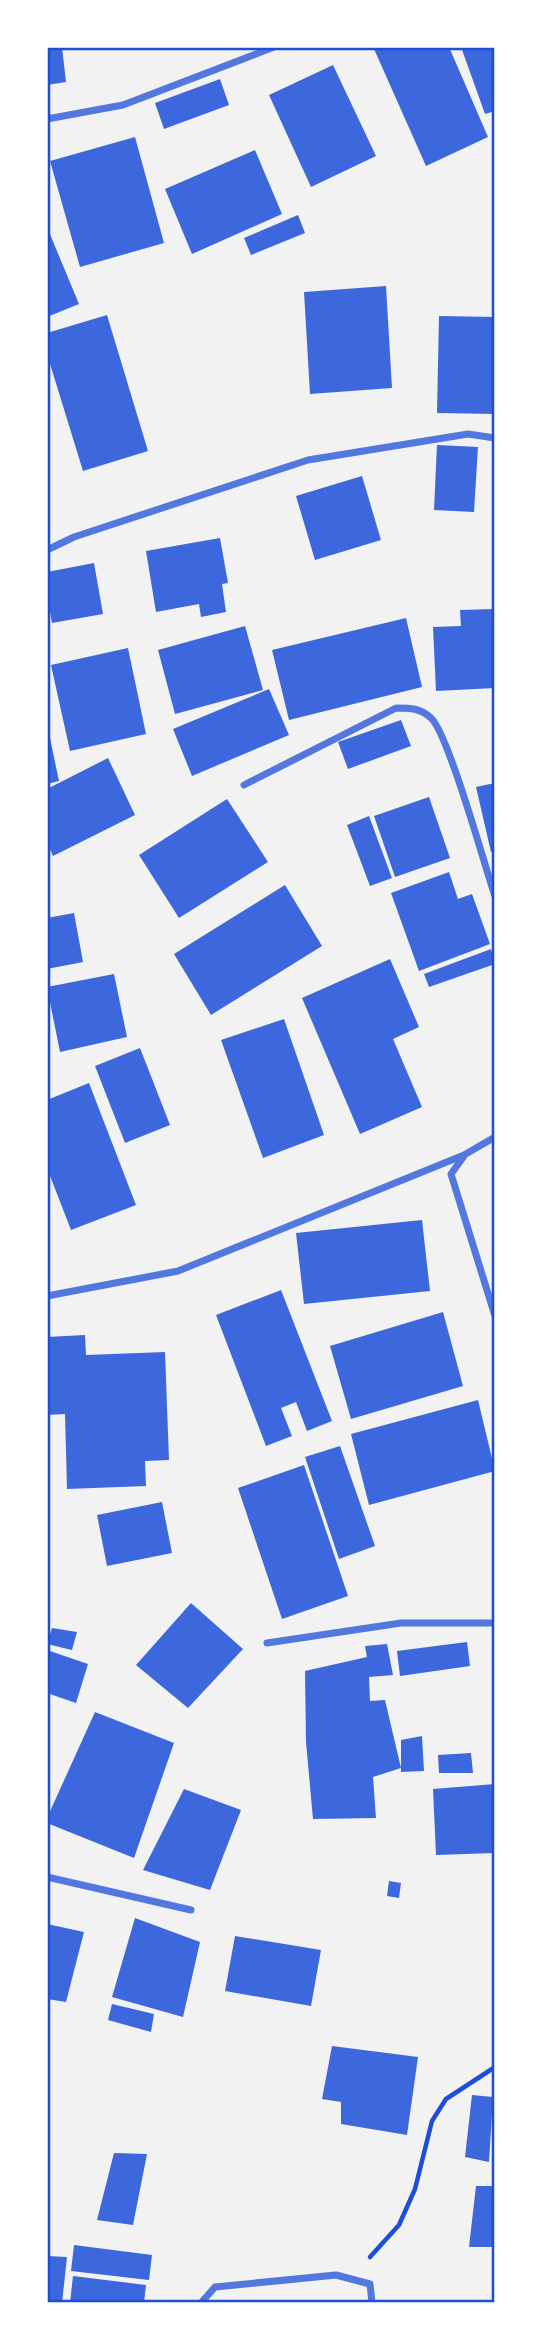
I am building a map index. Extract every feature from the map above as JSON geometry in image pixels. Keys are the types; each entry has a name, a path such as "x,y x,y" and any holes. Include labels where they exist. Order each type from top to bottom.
{"street":[{"path":"47,119 123,104 274,47"},
{"path":"47,550 74,537 308,460 468,434 495,438"},
{"path":"244,785 396,708 416,708 434,720 495,896"},
{"path":"47,1296 178,1271 464,1155 495,1138"},
{"path":"464,1155 451,1174 495,1316"},
{"path":"267,1643 401,1623 495,1623"},
{"path":"47,1877 191,1910"},
{"path":"201,2303 215,2287 336,2275 370,2284 372,2303"}],"path":[{"path":"351,2279 399,2225 415,2189 432,2121 446,2099 495,2067"}],"building":[{"path":"62,47 66,82 47,85 47,48"},
{"path":"449,47 488,137 426,166 374,49"},
{"path":"461,47 495,47 495,111 485,114"},
{"path":"333,65 376,156 311,187 269,95"},
{"path":"220,79 229,105 164,129 155,103"},
{"path":"135,137 164,243 80,267 50,161"},
{"path":"255,150 282,214 192,254 165,189"},
{"path":"298,215 305,233 251,255 244,238"},
{"path":"47,227 79,304 47,317"},
{"path":"386,286 392,388 310,394 304,292"},
{"path":"107,315 148,451 83,471 47,354 47,333"},
{"path":"439,316 495,317 495,414 437,413"},
{"path":"437,445 478,447 474,512 434,510"},
{"path":"362,476 381,540 315,560 296,496"},
{"path":"220,538 228,583 222,584 226,612 201,617 199,604 156,612 146,551"},
{"path":"94,563 103,614 52,623 47,594 47,572"},
{"path":"495,609 495,688 436,691 433,627 461,626 460,610"},
{"path":"406,618 422,687 289,720 272,650"},
{"path":"245,626 263,690 175,714 158,650"},
{"path":"128,648 146,734 70,751 51,665"},
{"path":"269,689 289,735 192,776 173,729"},
{"path":"401,720 411,746 348,769 338,742"},
{"path":"47,738 50,738 59,781 47,784"},
{"path":"108,758 135,815 53,856 47,843 47,789"},
{"path":"495,783 495,851 491,852 476,787"},
{"path":"429,797 450,858 395,877 374,816"},
{"path":"227,799 268,862 179,918 139,855"},
{"path":"369,816 392,878 370,886 347,825"},
{"path":"449,872 458,899 472,894 490,944 419,971 391,893"},
{"path":"285,885 322,946 211,1015 174,954"},
{"path":"74,913 83,962 47,969 47,918"},
{"path":"491,949 495,964 429,987 424,974"},
{"path":"390,959 419,1027 393,1039 422,1107 360,1134 302,998"},
{"path":"114,974 127,1037 60,1052 47,987"},
{"path":"284,1019 324,1135 263,1158 221,1040"},
{"path":"140,1048 170,1125 125,1143 95,1066"},
{"path":"89,1083 136,1205 71,1230 47,1168 47,1100"},
{"path":"422,1220 430,1291 304,1304 296,1233"},
{"path":"281,1290 332,1421 307,1431 296,1402 281,1408 292,1436 266,1446 216,1315"},
{"path":"443,1312 463,1386 351,1419 330,1346"},
{"path":"85,1335 86,1355 165,1352 169,1460 145,1461 146,1486 67,1489 65,1414 47,1415 47,1337"},
{"path":"478,1400 495,1471 369,1505 351,1434"},
{"path":"340,1446 375,1546 339,1559 305,1457"},
{"path":"304,1465 348,1596 282,1619 238,1488"},
{"path":"162,1502 172,1553 107,1566 97,1515"},
{"path":"191,1603 243,1649 188,1708 136,1665"},
{"path":"52,1628 77,1632 72,1650 47,1644"},
{"path":"467,1642 470,1666 400,1676 397,1651"},
{"path":"387,1644 393,1675 369,1677 370,1701 385,1700 401,1768 373,1777 376,1818 313,1819 306,1742 305,1671 367,1657 365,1646"},
{"path":"47,1650 88,1664 76,1703 47,1693"},
{"path":"95,1712 174,1743 134,1858 47,1823"},
{"path":"422,1736 424,1771 401,1772 401,1740"},
{"path":"471,1753 473,1773 439,1773 438,1755"},
{"path":"495,1784 495,1853 436,1855 433,1789"},
{"path":"184,1789 241,1810 210,1890 143,1870"},
{"path":"389,1881 401,1883 399,1898 387,1896"},
{"path":"135,1918 200,1942 183,2017 112,1997"},
{"path":"47,1924 84,1932 66,2002 47,1999"},
{"path":"235,1936 321,1950 311,2006 225,1991"},
{"path":"112,2004 154,2014 151,2032 108,2020"},
{"path":"332,2046 418,2057 407,2135 341,2124 341,2102 322,2099"},
{"path":"472,2095 493,2097 489,2162 465,2157"},
{"path":"114,2153 147,2154 133,2225 97,2220"},
{"path":"476,2186 495,2186 495,2247 469,2247"},
{"path":"74,2245 152,2255 149,2280 71,2271"},
{"path":"47,2256 67,2257 62,2303 47,2303"},
{"path":"73,2276 146,2285 144,2303 70,2303"}]}
